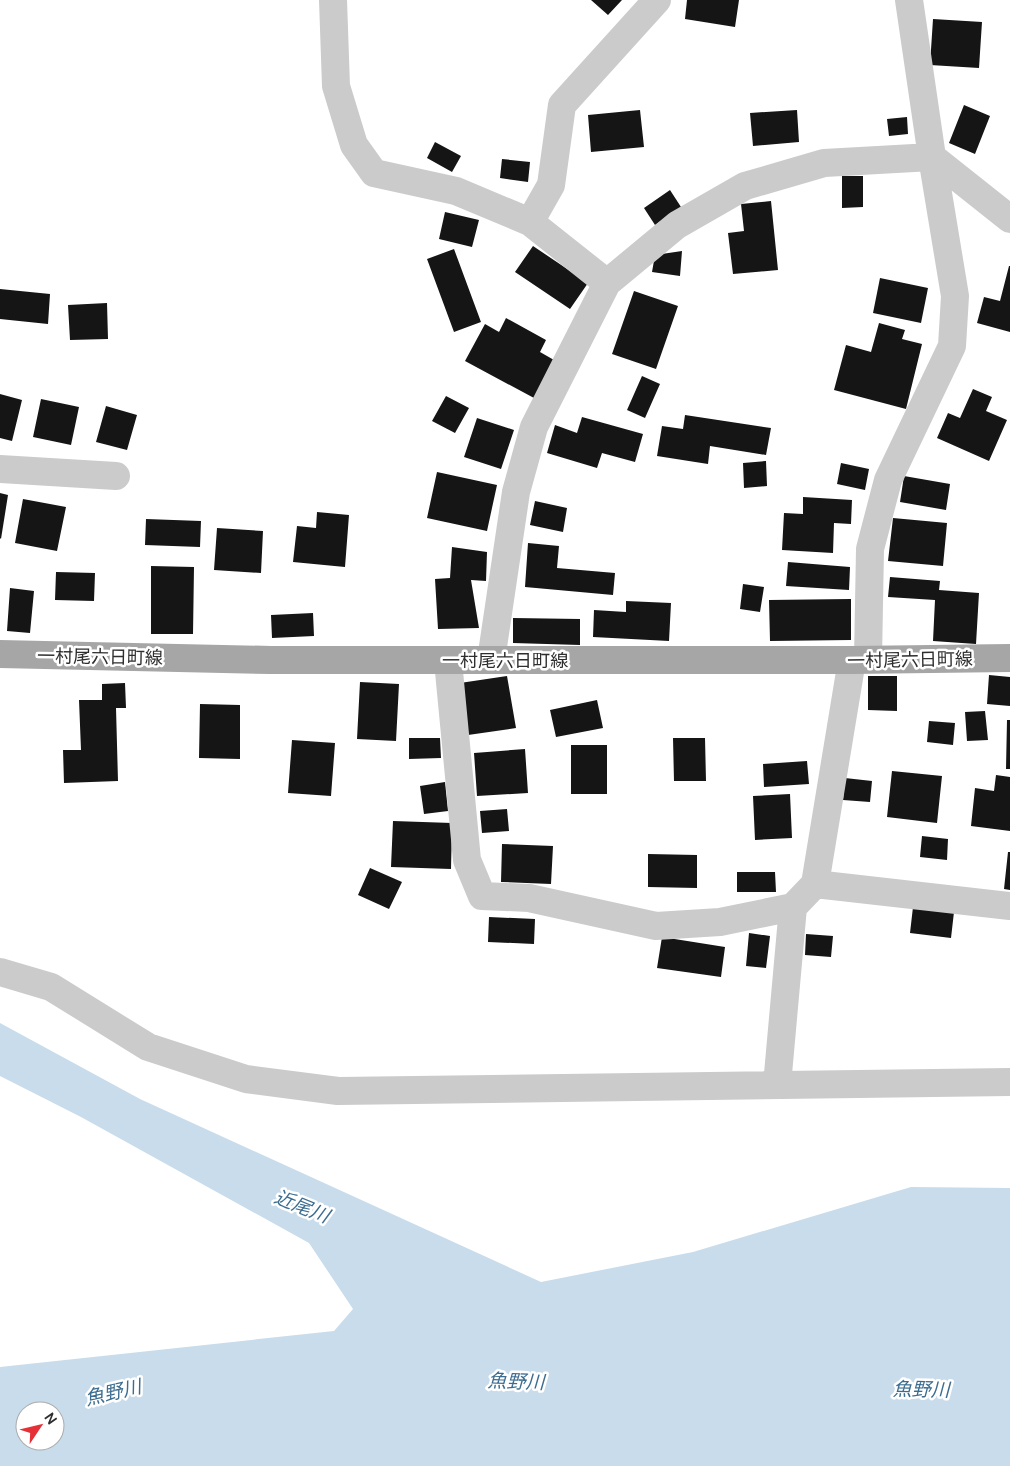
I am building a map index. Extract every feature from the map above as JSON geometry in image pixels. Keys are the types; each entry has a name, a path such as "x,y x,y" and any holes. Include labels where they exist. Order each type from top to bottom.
{"main road":[{"name":"一村尾六日町線","path":"0,654 271,660 860,660 1010,658"}],"street":[{"path":"333,0 336,86 354,145 374,173 456,192 530,222 607,283"},
{"path":"530,222 551,185 562,105 657,0"},
{"path":"448,660 467,860 482,896 529,898 656,926 720,922 793,907 815,884 860,660 870,549 888,480 952,346 955,296 909,0"},
{"path":"491,660 516,492 534,427 607,283 677,225 745,186 824,163 932,157 1010,219"},
{"path":"0,469 116,476"},
{"path":"815,884 1010,906"},
{"path":"777,1085 793,907"},
{"path":"0,972 51,986 148,1047 246,1079 338,1091 1010,1082"}],"water":[{"path":"0,1023 140,1099 541,1282 693,1252 911,1187 1010,1188 1010,1466 0,1466 0,1367 334,1331 353,1309 309,1243 81,1117 0,1076"}],"building":[{"path":"591,0 622,0 608,15"},
{"path":"687,0 739,0 735,27 685,19"},
{"path":"933,19 982,22 979,68 930,65"},
{"path":"964,105 990,116 975,154 949,143"},
{"path":"640,110 644,147 591,152 588,115"},
{"path":"797,110 799,142 753,146 750,113"},
{"path":"907,117 908,134 889,136 887,119"},
{"path":"435,142 461,156 452,172 427,158"},
{"path":"502,159 530,162 528,182 500,178"},
{"path":"842,176 863,176 863,207 842,208"},
{"path":"670,190 681,207 655,225 644,208"},
{"path":"771,201 778,270 733,274 728,233 744,231 741,204"},
{"path":"445,212 479,220 472,247 439,239"},
{"path":"533,246 588,283 570,309 515,272"},
{"path":"454,249 481,322 454,332 427,259"},
{"path":"682,251 680,276 652,272 655,255"},
{"path":"1009,266 1010,332 977,323 984,297 1000,301"},
{"path":"880,278 928,288 921,323 873,313"},
{"path":"0,289 50,294 48,324 0,319"},
{"path":"634,291 678,306 656,369 612,354"},
{"path":"107,303 108,339 70,340 68,305"},
{"path":"506,318 546,340 540,352 554,360 534,398 465,361 485,324 499,332"},
{"path":"879,323 905,330 902,339 922,344 906,409 834,390 846,345 871,352"},
{"path":"642,376 660,384 645,418 627,410"},
{"path":"973,389 992,397 986,411 1007,420 989,461 937,438 948,413 960,418"},
{"path":"0,394 22,400 12,441 0,438"},
{"path":"446,396 469,408 455,433 432,421"},
{"path":"41,399 79,407 71,445 33,437"},
{"path":"106,406 137,415 127,450 96,442"},
{"path":"685,415 771,428 766,455 710,446 708,464 657,456 662,426 683,429"},
{"path":"582,417 643,434 635,462 602,453 597,468 547,453 555,425 577,433"},
{"path":"477,418 514,430 501,469 464,457"},
{"path":"766,461 767,486 744,488 743,463"},
{"path":"841,463 869,469 865,490 837,484"},
{"path":"437,472 497,485 487,531 427,518"},
{"path":"904,476 950,484 946,510 900,502"},
{"path":"0,493 8,495 1,539 0,538"},
{"path":"803,497 852,500 851,524 834,523 833,553 782,550 784,513 803,514"},
{"path":"23,499 66,507 57,551 15,543"},
{"path":"535,501 567,508 563,532 530,525"},
{"path":"317,512 349,515 345,567 293,562 297,526 316,528"},
{"path":"893,518 947,523 943,566 888,561"},
{"path":"146,519 201,521 200,547 145,545"},
{"path":"217,528 263,531 261,573 214,570"},
{"path":"528,543 559,546 557,568 615,573 613,595 525,587"},
{"path":"452,547 487,552 486,581 471,580 479,628 438,629 435,579 450,578"},
{"path":"788,562 850,567 849,590 786,586"},
{"path":"151,566 194,567 193,634 151,634"},
{"path":"56,572 95,573 94,601 55,600"},
{"path":"890,577 940,581 939,590 979,593 976,644 933,641 935,600 888,597"},
{"path":"743,584 764,587 760,612 740,609"},
{"path":"10,588 34,591 30,633 7,631"},
{"path":"851,599 851,640 770,641 769,600"},
{"path":"626,601 671,603 669,641 593,637 594,610 626,612"},
{"path":"313,613 314,636 272,638 271,615"},
{"path":"513,618 580,619 580,645 513,643"},
{"path":"989,675 1010,677 1010,706 987,704"},
{"path":"507,676 516,728 468,735 460,683"},
{"path":"868,676 897,676 897,711 868,710"},
{"path":"360,682 399,684 396,741 357,739"},
{"path":"125,683 126,708 116,708 118,781 64,783 63,750 81,750 79,700 102,700 102,684"},
{"path":"597,700 603,728 556,737 550,710"},
{"path":"200,704 240,705 240,759 199,758"},
{"path":"985,711 988,740 967,741 965,712"},
{"path":"1007,720 1010,720 1010,769 1006,769"},
{"path":"929,721 955,723 953,745 927,742"},
{"path":"409,738 440,738 441,758 409,759"},
{"path":"673,738 705,738 706,781 674,781"},
{"path":"292,740 335,743 331,796 288,793"},
{"path":"571,745 607,745 607,794 571,794"},
{"path":"525,749 528,793 477,796 474,753"},
{"path":"807,761 809,784 764,787 763,764"},
{"path":"892,771 942,776 937,823 887,817"},
{"path":"996,775 1010,777 1010,831 971,826 975,788 994,791"},
{"path":"845,778 872,781 870,802 843,800"},
{"path":"445,782 448,811 424,814 420,786"},
{"path":"790,794 792,838 755,840 753,796"},
{"path":"507,809 509,831 482,833 480,811"},
{"path":"393,821 452,823 451,869 391,867"},
{"path":"922,836 948,839 947,860 920,857"},
{"path":"502,844 553,846 551,884 501,882"},
{"path":"1008,852 1010,852 1010,890 1004,889"},
{"path":"648,854 697,855 697,888 648,887"},
{"path":"370,868 402,882 389,909 358,895"},
{"path":"737,872 775,872 776,892 737,892"},
{"path":"913,907 954,912 951,938 910,933"},
{"path":"489,917 535,919 534,944 488,942"},
{"path":"749,933 770,936 766,968 746,966"},
{"path":"806,934 833,936 831,957 805,955"},
{"path":"662,937 725,947 721,977 657,968"}],"water label":[{"name":"近尾川","path":"302,1206"},
{"name":"魚野川","path":"516,1381"},
{"name":"魚野川","path":"921,1389"},
{"name":"魚野川","path":"113,1392"}]}
